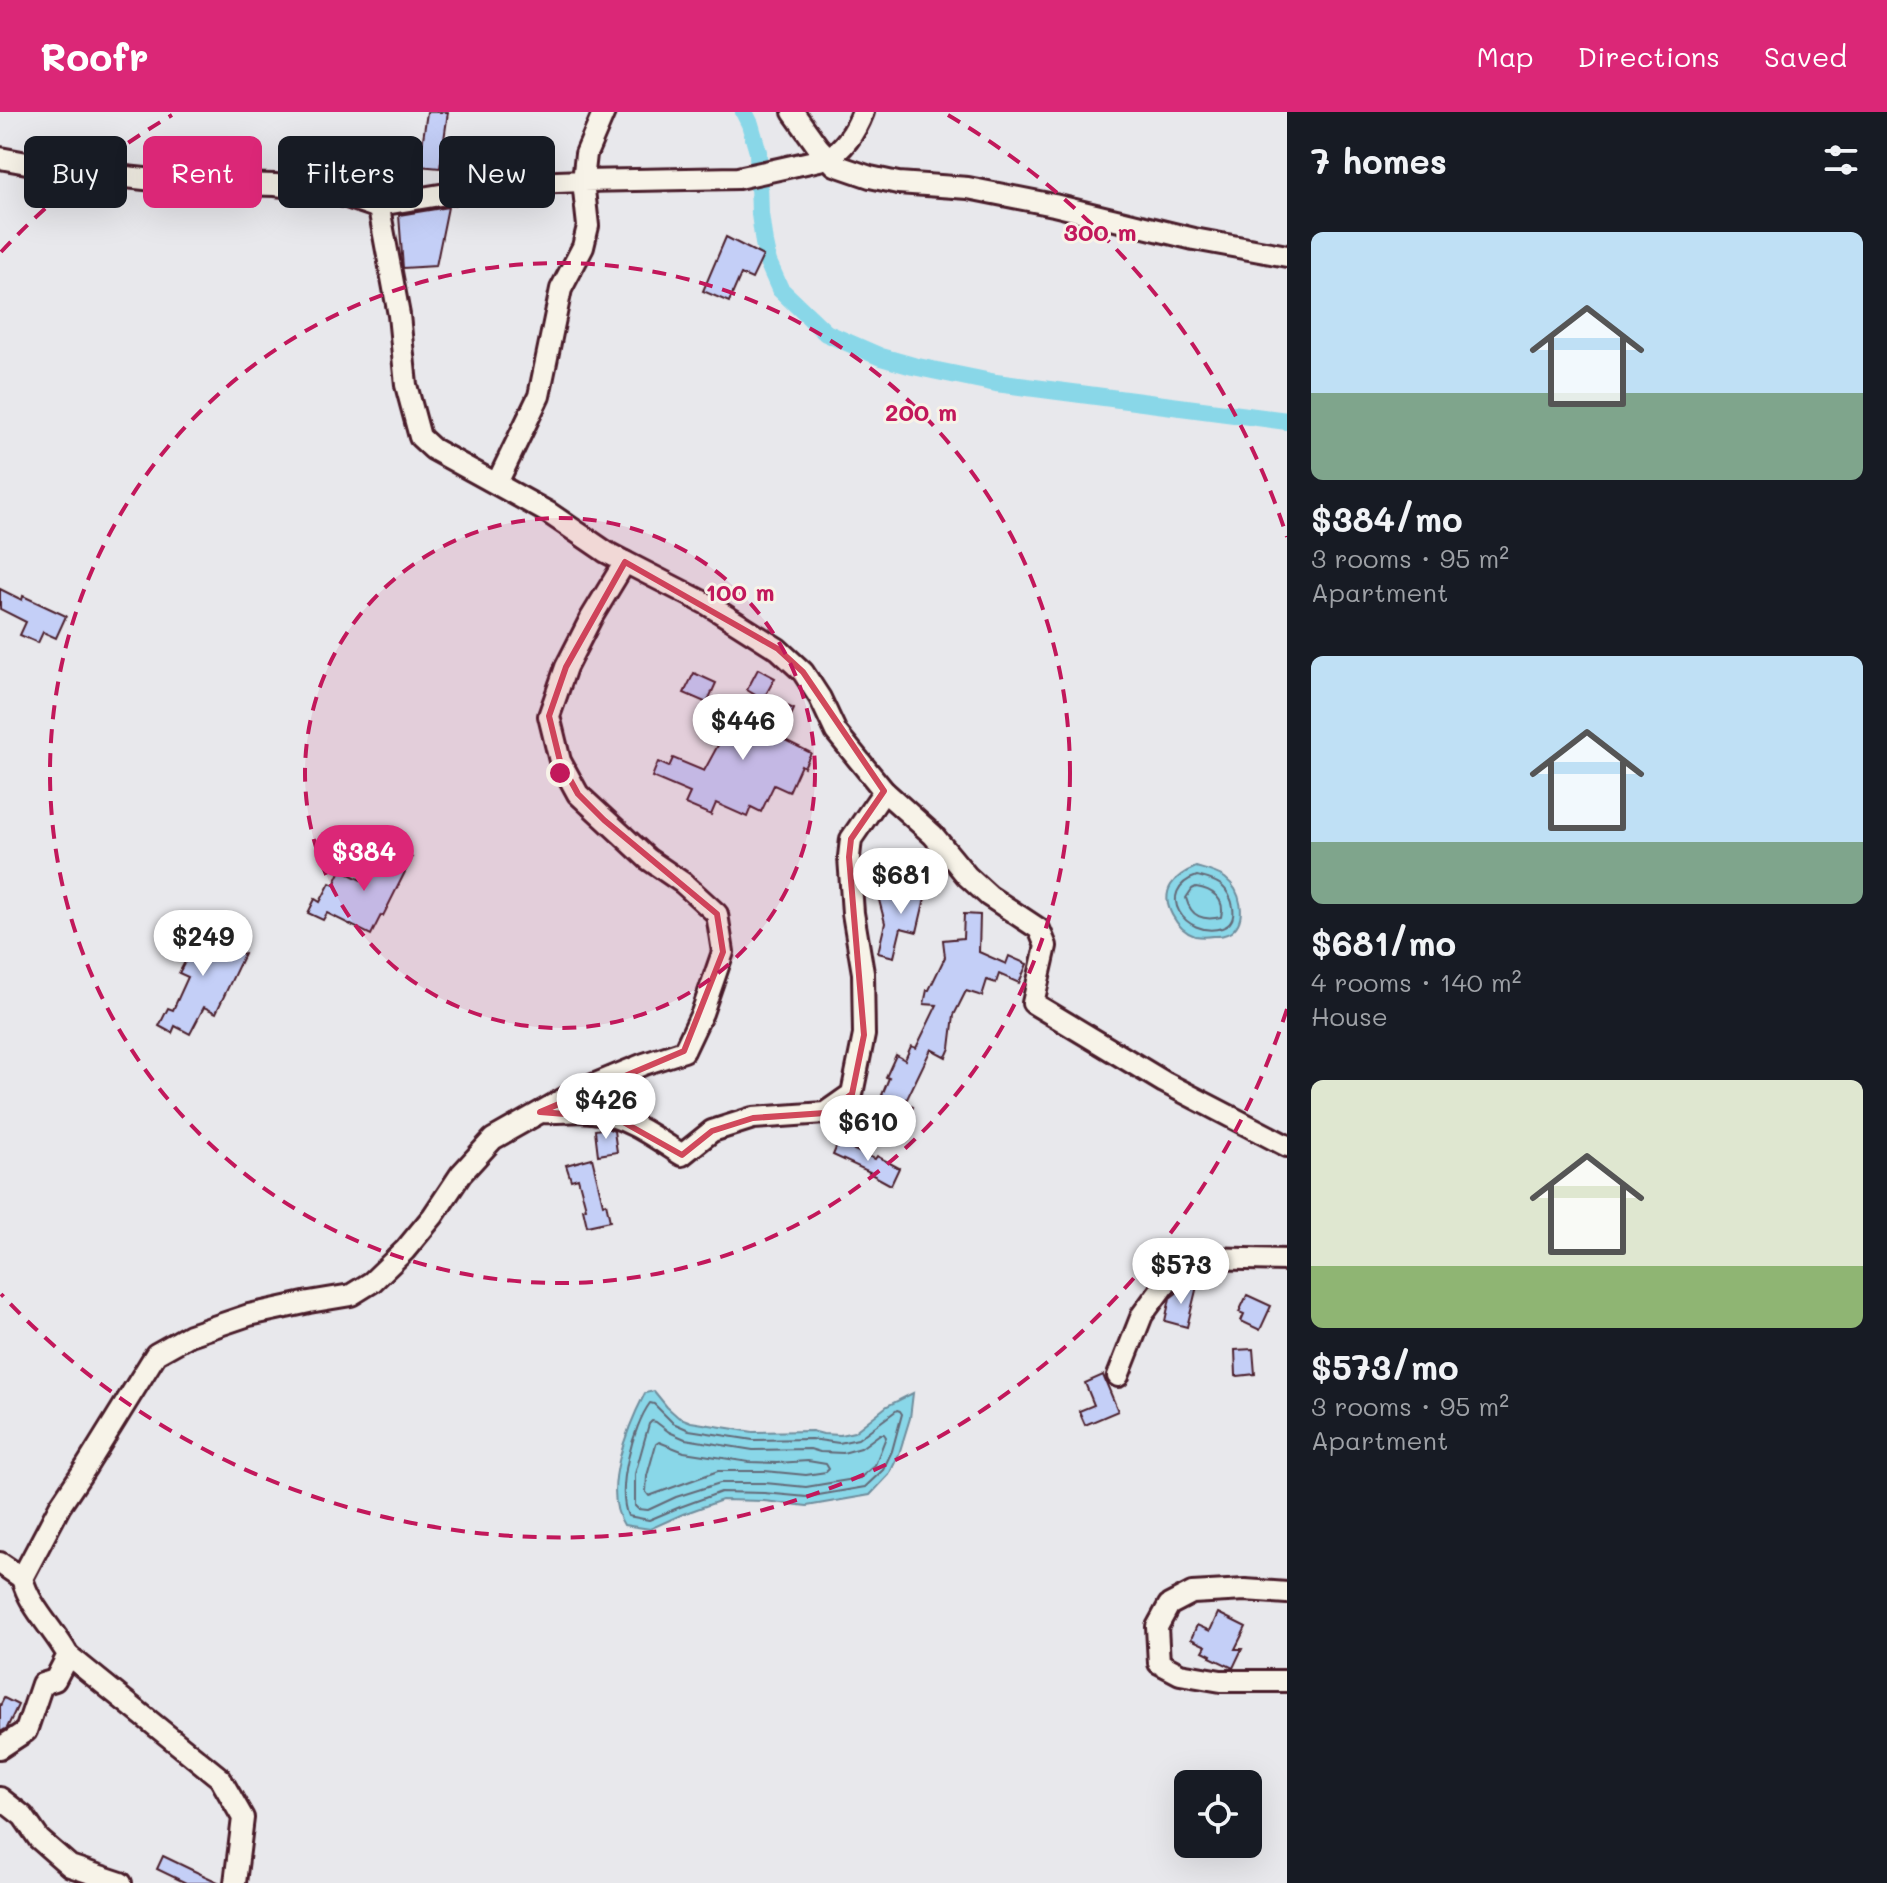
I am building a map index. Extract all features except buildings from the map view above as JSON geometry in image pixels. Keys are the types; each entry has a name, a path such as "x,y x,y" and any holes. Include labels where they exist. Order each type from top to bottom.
{"street":[{"path":"497,483 539,396 561,289 583,247 588,226 583,181 586,154 604,112"},
{"path":"793,112 835,165 870,177 898,183 968,188 1194,239 1287,256"},
{"path":"423,198 507,184 738,178 828,158 840,151 859,124 863,112"},
{"path":"0,158 70,171 182,183 278,185"},
{"path":"379,208 399,315 406,385 420,437 433,449 549,513 606,552 707,604 778,649 803,672 836,732 884,791 933,835 967,876 989,896 1039,929 1046,946 1033,1003 1164,1082 1287,1146"},
{"path":"22,1578 60,1506 156,1354 190,1335 249,1315 351,1295 372,1282 405,1250 461,1174 493,1139 576,1092 684,1051 702,1013 723,952 717,914 683,883 648,859 578,794 560,761 549,716 566,667 625,562"},
{"path":"540,1112 593,1112 616,1118 682,1155 712,1131 753,1118 825,1113 852,1094 864,1035 863,973 853,913 849,857 851,839 884,791"},
{"path":"1118,1376 1142,1315 1164,1285 1200,1258 1287,1260"},
{"path":"0,1563 22,1578 27,1594 68,1655 220,1778 243,1818 235,1883"},
{"path":"1287,1593 1245,1590 1192,1593 1169,1605 1157,1627 1159,1663 1180,1674 1221,1681 1287,1681"},
{"path":"0,1748 26,1731 42,1684 55,1680 68,1655"},
{"path":"0,1798 23,1816 39,1839 70,1866 121,1883"}],"highlighted area":[{"path":"625,562 778,649 803,672 884,791 851,839 849,857 864,1035 852,1094 825,1113 753,1118 712,1131 682,1155 616,1118 540,1112 684,1051 723,952 717,914 604,820 578,794 560,761 549,716 566,667"}],"water":[{"path":"1196,867 1222,876 1235,890 1241,912 1236,926 1229,933 1195,936 1182,928 1172,915 1168,900 1171,885 1182,874"},
{"path":"654,1391 678,1417 691,1422 753,1432 812,1431 840,1435 854,1432 887,1406 913,1393 910,1418 899,1454 889,1475 870,1495 807,1506 722,1500 650,1529 624,1525 615,1495 620,1459 631,1423 645,1393"}],"waterway":[{"path":"744,112 758,152 760,214 768,262 780,289 826,333 881,357 996,383 1287,421"}]}
